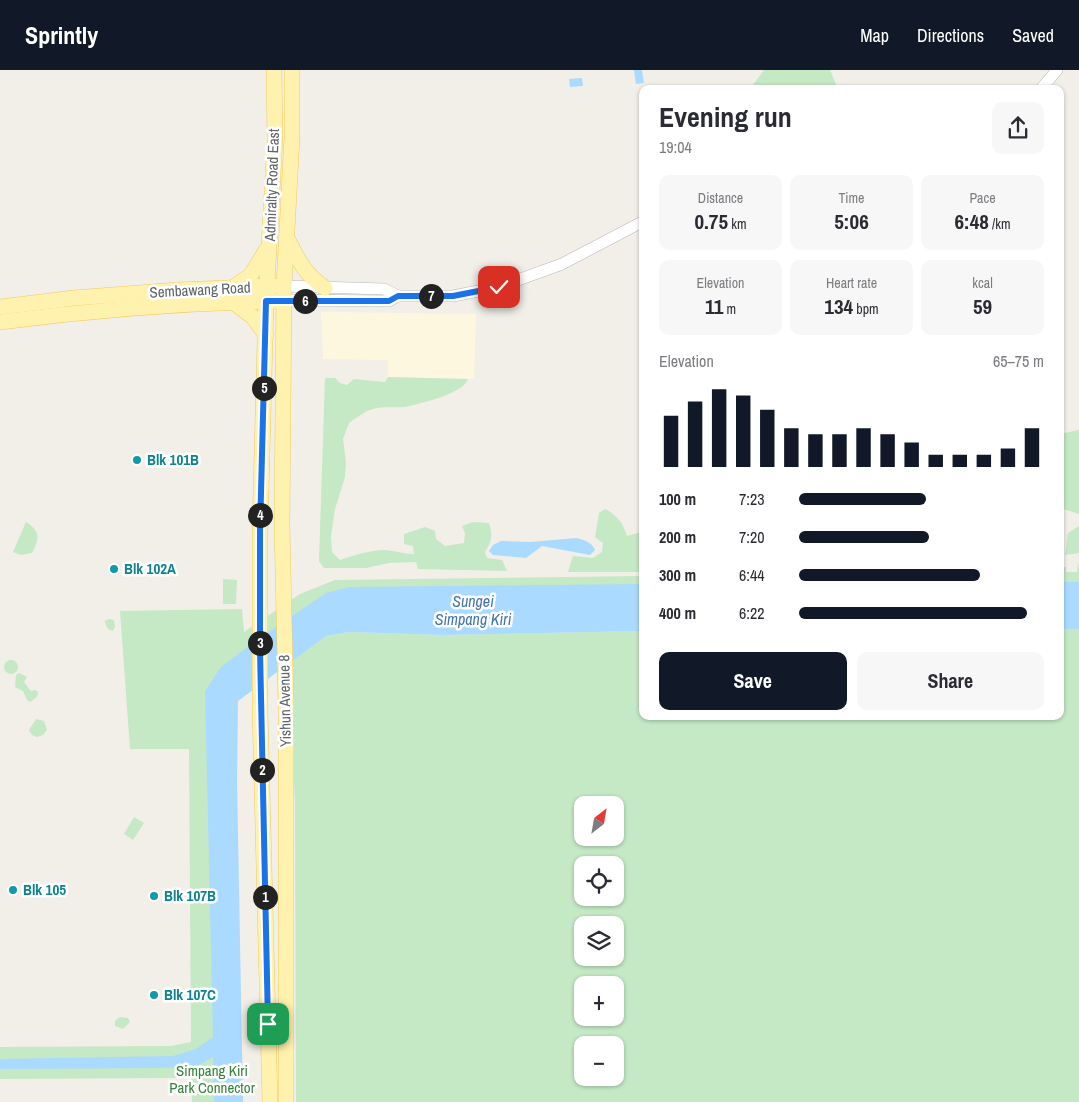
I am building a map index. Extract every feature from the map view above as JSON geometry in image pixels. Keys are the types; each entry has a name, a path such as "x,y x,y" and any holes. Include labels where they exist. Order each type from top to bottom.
{"main road":[{"name":"Admiralty Road East","path":"266,293 275,138 274,70"},
{"name":"Admiralty Road East","path":"284,293 292,137 292,70"},
{"path":"287,239 310,277 326,288"},
{"path":"266,335 233,295 264,257 270,243"},
{"name":"Yishun Avenue 8","path":"266,293 260,531 260,709 270,1102"},
{"name":"Sembawang Road","path":"0,307 74,298 284,293"},
{"name":"Yishun Avenue 8","path":"284,293 282,525 286,705 286,1102"},
{"name":"Sembawang Road","path":"0,322 233,295"}],"street":[{"path":"1044,85 1057,70"},
{"name":"Sembawang Road","path":"284,293 326,288 384,290 398,296 453,296 499,287 562,264 639,224"},
{"name":"Sembawang Road","path":"284,293 373,302 389,301 398,296"}],"shaded area":[{"path":"321,312 476,314 474,379 388,377 388,360 323,359"}],"green space":[{"path":"764,70 830,70 836,85 753,85"},
{"path":"388,377 468,379 459,389 441,397 405,407 373,409 349,423 343,439 346,462 345,477 335,509 331,536 332,552 340,560 372,551 383,550 414,554 413,546 404,544 404,534 425,527 435,531 436,539 445,546 464,543 465,533 462,526 473,522 489,523 491,535 485,552 487,558 502,560 507,571 418,569 416,562 389,563 366,568 324,568 319,561 325,378 335,378 340,383 347,385 354,379 385,382"},
{"path":"1079,430 1079,514 1064,509 1064,433"},
{"path":"605,509 613,514 624,527 627,536 639,533 639,572 568,572 573,556 593,558 602,552 603,543 595,537 599,513"},
{"path":"26,522 36,532 37,539 32,553 21,555 13,552"},
{"path":"1079,526 1079,553 1065,555 1068,533"},
{"path":"1079,564 1079,604 1064,604 1064,567 1066,567 1066,572 1077,572"},
{"name":"Simpang Kiri Park Connector","path":"639,576 639,604 335,603 219,710 232,1102 192,1102 191,1076 173,1078 0,1079 0,1047 171,1046 191,1042 189,749 130,749 120,611 242,609 244,632 300,594 335,580"},
{"path":"223,579 237,580 236,604 223,604"},
{"path":"109,619 114,620 115,626 113,631 108,629 106,625 105,621"},
{"path":"1064,629 1079,629 1079,1102 296,1102 295,803 290,662 326,636 350,632 442,635 639,631 639,720 1064,720"},
{"path":"8,660 14,660 18,667 14,674 8,674 4,670 4,664"},
{"path":"19,673 27,677 24,682 31,691 35,690 38,692 37,697 30,702 23,691 15,687 16,675"},
{"path":"36,719 44,721 47,730 43,735 37,737 32,735 29,730"},
{"path":"134,817 144,823 133,840 124,834"},
{"path":"120,1017 128,1018 130,1022 123,1029 115,1026 115,1021"}],"water":[{"path":"634,70 642,70 644,83 636,84"},
{"path":"582,78 583,86 570,87 569,79"},
{"path":"576,538 590,543 595,550 590,555 542,546 526,558 493,555 489,551 493,545 501,541 531,542"},
{"path":"1064,582 1079,582 1079,629 1064,629"},
{"name":"Sungei Simpang Kiri","path":"639,584 639,631 442,635 350,632 326,636 238,701 237,781 243,1102 214,1102 213,1057 197,1066 0,1069 0,1059 173,1056 196,1049 213,1037 205,691 221,667 257,640 326,593 350,587"}],"place":[{"name":"Blk 101B","path":"137,460"},
{"name":"Blk 102A","path":"114,569"},
{"name":"Blk 105","path":"13,890"},
{"name":"Blk 107B","path":"154,896"},
{"name":"Blk 107C","path":"154,995"}],"route":[{"path":"268,1024 260,709 260,531 266,301 389,301 398,296 453,296 499,287"}]}
